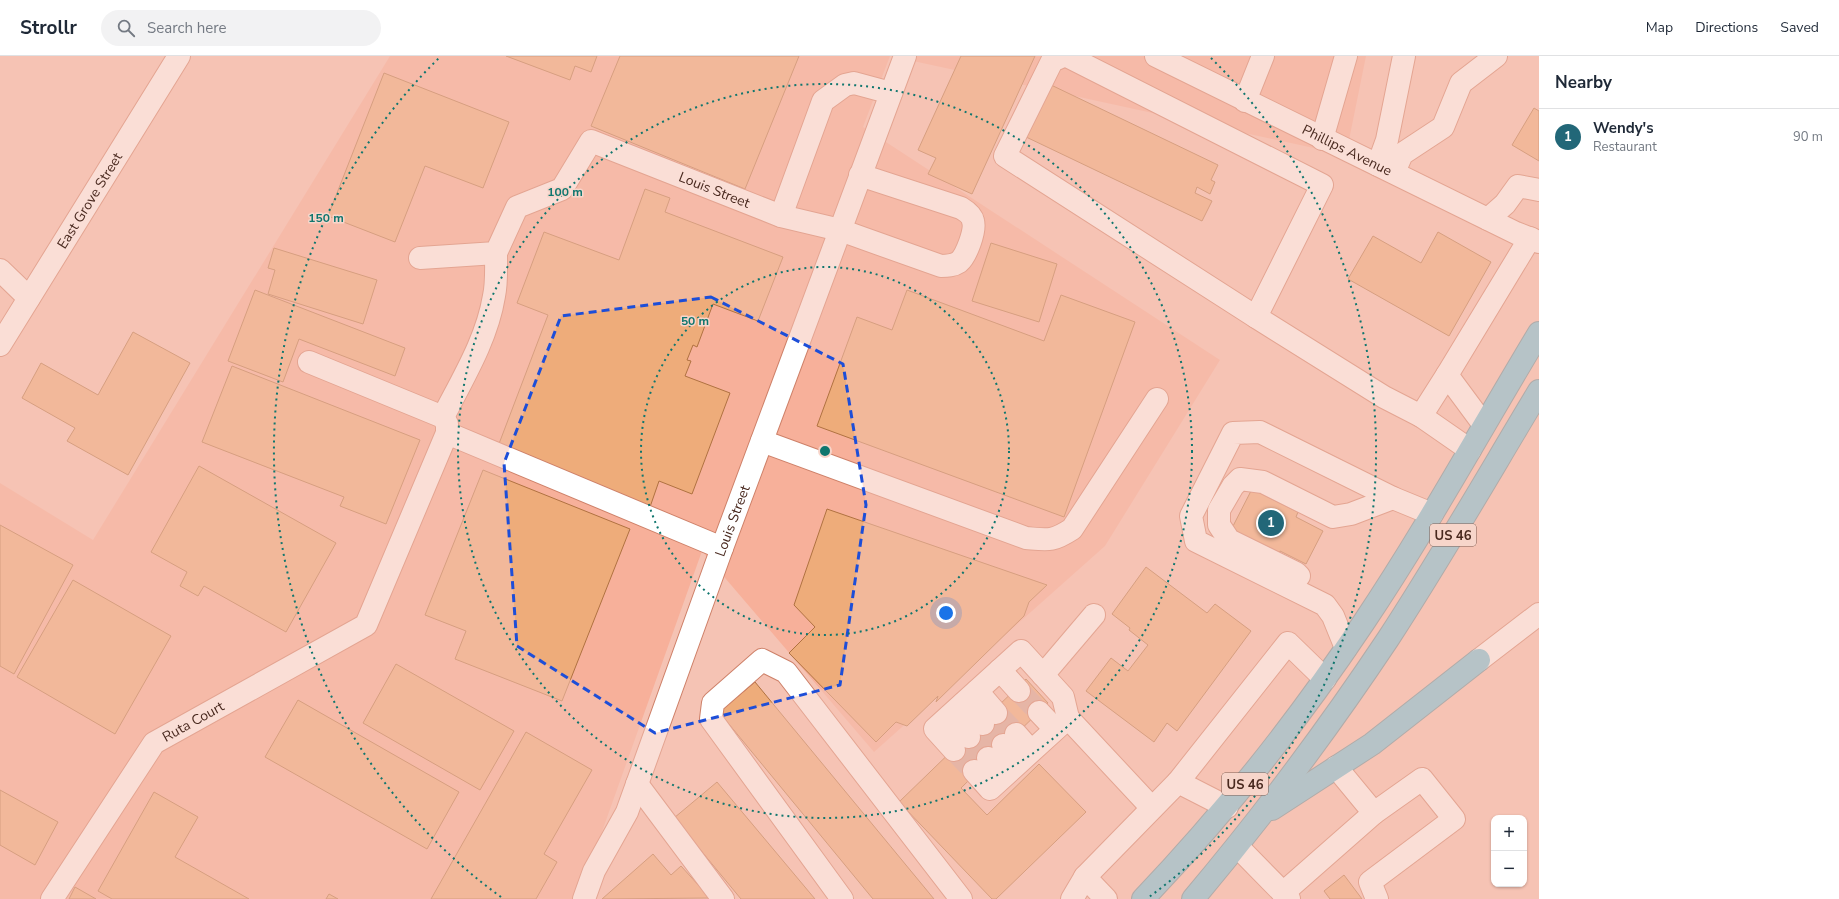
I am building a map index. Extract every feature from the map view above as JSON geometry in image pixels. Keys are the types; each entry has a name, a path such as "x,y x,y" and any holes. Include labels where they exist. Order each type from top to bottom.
{"highway":[{"name":"US 46","path":"1142,899 1226,807 1282,739 1325,679 1389,584 1539,333"},
{"name":"US 46","path":"1194,899 1258,819 1335,716 1388,639 1432,570 1539,391"},
{"path":"1258,819 1372,744 1480,660"}],"street":[{"name":"East Grove Street","path":"0,345 179,56"},
{"name":"Louis Street","path":"584,899 594,871 628,812 722,548 905,56"},
{"path":"1063,56 1052,61 1005,156 1256,317 1384,397 1421,416 1470,450"},
{"path":"1068,56 1322,185 1256,317"},
{"name":"Phillips Avenue","path":"1156,56 1322,139 1391,164 1488,220 1534,240"},
{"path":"1245,101 1263,56"},
{"path":"1322,139 1346,56"},
{"path":"1391,164 1390,123 1404,56"},
{"path":"1391,164 1443,127 1461,83 1496,56"},
{"path":"781,216 823,101 845,85 854,83 891,93"},
{"name":"Louis Street","path":"496,253 517,207 562,189 591,141 781,216 840,230"},
{"path":"840,230 941,266 950,266 959,261 966,251 974,229 973,220 968,212 961,208 860,175"},
{"path":"1488,220 1505,204 1518,186 1539,190"},
{"path":"1421,416 1534,240"},
{"path":"420,258 496,253"},
{"name":"Ruta Court","path":"52,899 154,743 366,624 489,318 495,295 496,253"},
{"path":"0,270 29,298"},
{"path":"308,362 445,425 722,548"},
{"path":"1447,375 1484,424"},
{"path":"762,442 1026,538 1045,540 1058,538 1072,529 1156,398"},
{"path":"1325,605 1196,541 1191,516 1233,433 1260,432 1393,498 1432,514"},
{"path":"1346,648 1333,616 1325,605 1296,574 1229,540 1218,525 1219,510 1233,486 1240,479 1263,482 1333,517 1351,514 1393,498"},
{"path":"1480,660 1539,614"},
{"path":"1043,675 1094,616"},
{"path":"1072,899 1085,877 1178,782 1288,643 1325,679"},
{"path":"988,719 935,729 1021,651 1063,697 1037,746"},
{"path":"842,899 711,719 713,703 762,660 786,672 961,899"},
{"path":"976,692 988,719"},
{"path":"976,692 988,719"},
{"path":"1008,740 1037,746"},
{"path":"1008,740 1037,746"},
{"path":"1008,740 1037,746 1152,808"},
{"path":"1336,768 1374,813"},
{"path":"1237,846 1286,896 1374,813 1422,779 1454,819 1370,882 1377,899"},
{"path":"1178,782 1226,807"},
{"path":"637,784 724,899"},
{"path":"1085,877 1106,899"}],"highlighted area":[{"path":"711,297 843,364 866,505 840,685 655,733 517,646 504,463 561,316"}],"shaded area":[{"path":"390,56 890,56 863,127 1220,360 1105,546 874,752 702,551 578,899 0,899 0,483 93,540"},
{"path":"890,56 1366,56 1346,155"}],"building":[{"path":"506,56 597,56 591,72 575,66 570,80"},
{"path":"620,56 799,56 745,189 591,126"},
{"path":"961,56 1035,56 972,194 928,174 936,158 918,150"},
{"path":"384,73 509,122 483,188 425,166 395,242 328,216"},
{"path":"1049,84 1218,165 1211,180 1215,182 1210,194 1197,187 1195,193 1212,201 1202,221 1024,136"},
{"path":"1534,108 1539,111 1539,161 1512,145"},
{"path":"645,189 670,198 665,212 783,257 758,321 713,304 697,347 693,345 687,360 691,361 685,376 730,393 692,494 659,481 650,507 497,449 548,315 517,303 544,232 619,260"},
{"path":"1438,232 1491,262 1449,336 1348,279 1373,236 1421,263"},
{"path":"991,243 1057,264 1039,322 972,301"},
{"path":"274,248 377,280 363,324 268,294 275,270 268,268"},
{"path":"255,290 405,348 395,376 299,339 283,382 228,361"},
{"path":"907,290 1044,341 1061,295 1135,322 1064,517 817,426 857,317 892,330"},
{"path":"133,332 190,363 128,475 67,441 75,428 22,398 41,363 98,395"},
{"path":"232,366 420,440 386,524 340,506 344,497 202,442"},
{"path":"199,466 336,543 286,632 204,586 198,596 180,586 187,572 151,552"},
{"path":"483,470 630,529 562,701 455,659 466,631 425,615"},
{"path":"1252,489 1298,512 1296,517 1323,531 1306,564 1280,551 1277,556 1231,530"},
{"path":"827,509 1047,585 1029,602 1024,616 936,702 938,696 907,726 896,722 876,742 789,653 815,627 794,605"},
{"path":"0,525 73,565 14,674 0,666"},
{"path":"1146,567 1207,613 1215,604 1251,631 1177,731 1167,723 1154,742 1086,691 1111,658 1128,671 1148,645 1112,614"},
{"path":"73,580 171,636 115,734 17,677"},
{"path":"396,664 514,731 480,790 363,723"},
{"path":"1026,679 1048,703 961,788 987,815 1039,764 1086,812 996,899 992,899 899,802"},
{"path":"755,682 934,899 873,899 719,712"},
{"path":"298,700 459,792 427,849 265,757"},
{"path":"526,732 592,770 544,854 557,862 536,899 431,899"},
{"path":"717,782 815,899 741,899 674,818"},
{"path":"0,790 58,822 35,865 0,845"},
{"path":"154,792 198,817 175,857 249,899 112,899 98,891"},
{"path":"653,854 671,875 681,866 710,898 602,899"},
{"path":"1344,875 1362,899 1330,899 1324,891"},
{"path":"75,887 96,899 69,899"},
{"path":"329,894 338,899 326,899"}],"tunnel":[{"path":"1019,691 1039,712"},
{"path":"996,713 1016,734"},
{"path":"983,724 1003,745"},
{"path":"969,737 988,758"},
{"path":"954,750 974,771"}],"place":[{"name":"Wendy's","path":"1271,523"}]}
